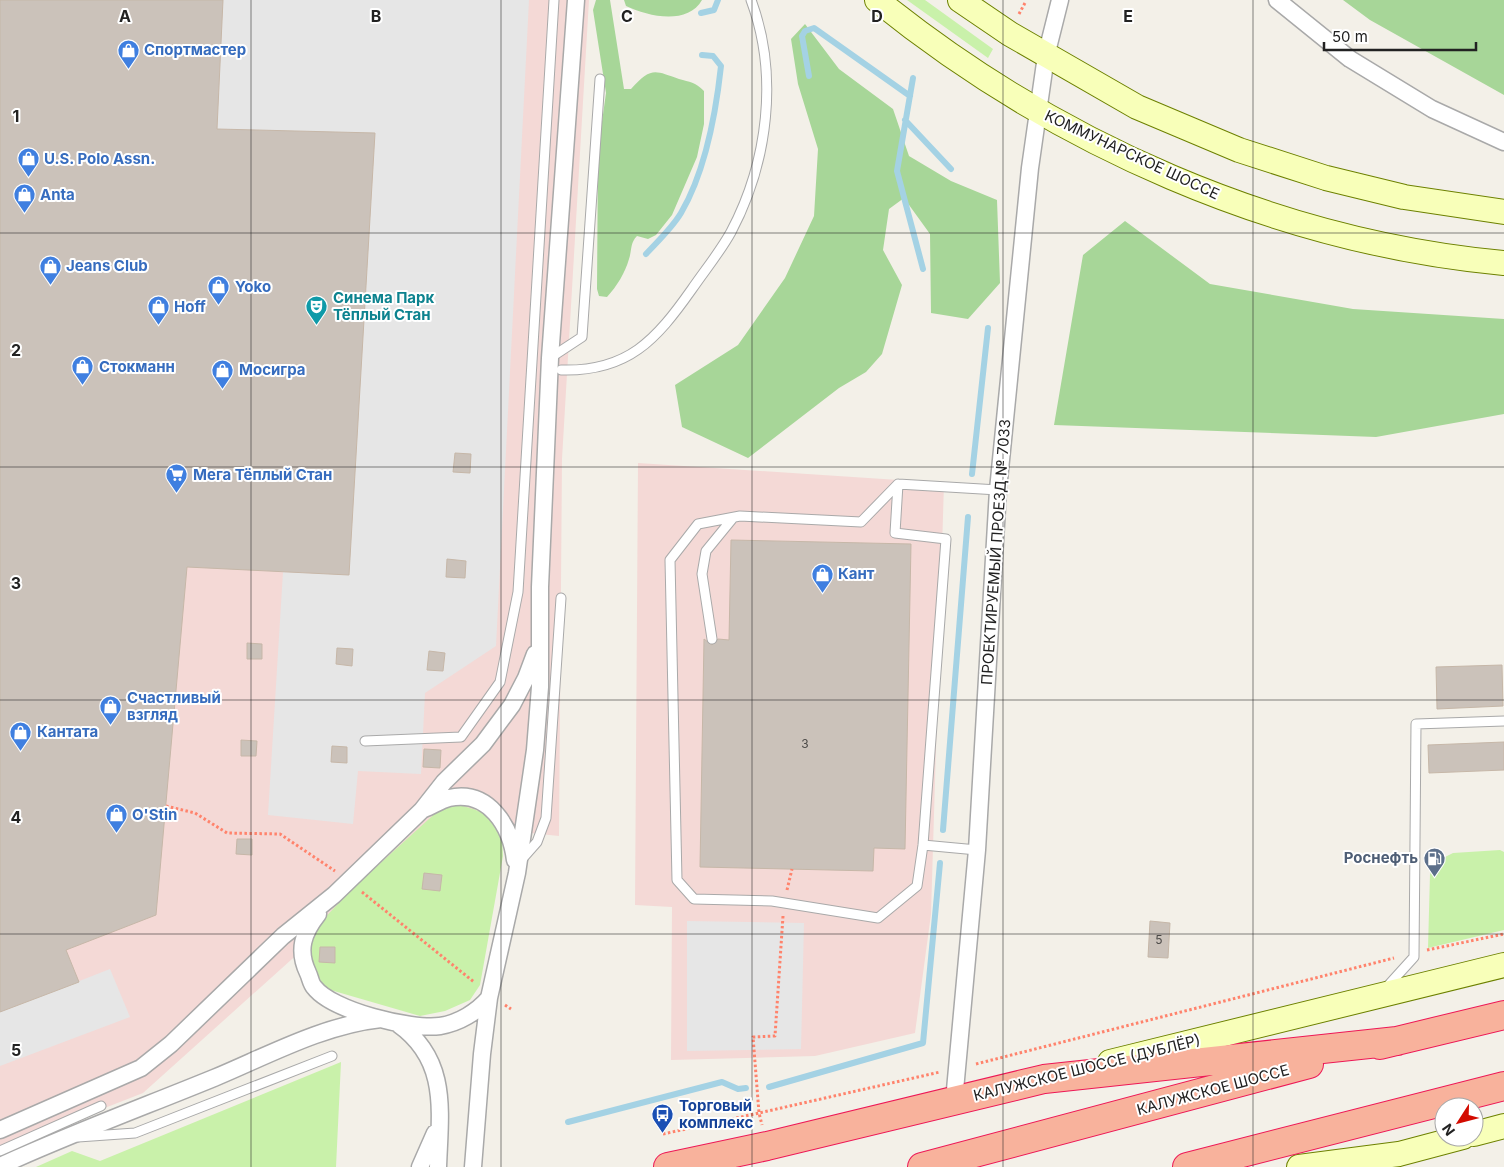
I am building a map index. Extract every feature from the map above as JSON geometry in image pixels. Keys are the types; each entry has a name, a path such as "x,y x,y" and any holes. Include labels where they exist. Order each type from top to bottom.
{"highway":[{"name":"КАЛУЖСКОЕ ШОССЕ","path":"922,1167 1397,1041 1504,1015"},
{"path":"1044,1079 1397,1041"},
{"name":"КАЛУЖСКОЕ ШОССЕ (ДУБЛЁР)","path":"668,1167 1044,1079"},
{"path":"1187,1167 1504,1086"}],"main road":[{"name":"КОММУНАРСКОЕ ШОССЕ","path":"877,0 909,26 986,80 1039,112 1114,150 1219,197 1309,226 1396,247 1504,263"},
{"path":"960,0 1046,56 1137,107 1239,150 1326,178 1404,196 1504,212"},
{"name":"КАЛУЖСКОЕ ШОССЕ (ДУБЛЁР)","path":"1044,1079 1504,964"},
{"path":"1484,1131 1504,1126"},
{"path":"1299,1167 1399,1154 1434,1145"}],"street":[{"path":"473,1167 482,1054 489,998 518,868 535,750 540,687 538,645 550,358 576,0"},
{"path":"1277,0 1350,59 1432,109 1504,142"},
{"name":"ПРОЕКТИРУЕМЫЙ ПРОЕЗД № 7033","path":"954,1101 978,850 998,490 1030,168 1046,56 1058,2"},
{"path":"0,1130 141,1068 171,1044 283,936 334,895 422,810 444,782 483,744 512,705 526,678 538,645"},
{"path":"422,810 450,798 478,800 493,811 506,826 513,845 518,868"},
{"path":"334,895 310,924 301,942 303,963 314,988 329,998 388,1021 412,1034 425,1049 436,1072 439,1121 438,1167"},
{"path":"0,1166 58,1139 115,1119 340,1027 388,1021 422,1027 441,1026 461,1019 480,1008 489,998"},
{"path":"420,1167 439,1121"}],"lane":[{"path":"365,741 461,737 500,682 518,592 554,0"},
{"path":"561,370 580,371 610,366 636,352 653,338 678,308 730,232 753,179 765,129 766,73 762,41 751,0"},
{"path":"550,358 582,337 600,79"},
{"path":"898,484 895,533 946,539 923,845 917,886 878,918 772,900 694,899 677,880 670,560 698,524 733,518 860,522 898,484 998,490"},
{"path":"712,639 702,574 706,551 733,518"},
{"path":"518,868 537,842 546,818 561,598"},
{"path":"1378,996 1414,957 1416,724 1504,721"},
{"path":"923,845 978,850"},
{"path":"58,1139 135,1133 332,1056"},
{"path":"0,1151 101,1106"}],"path":[{"path":"166,806 195,813"},
{"path":"792,869 784,903 775,1036 753,1038 759,1113 957,1068 1414,953 1504,934"}],"shaded area":[{"path":"0,0 589,0 562,459 559,836 442,824 143,1093 0,1149"},
{"path":"223,0 529,0 496,646 425,693 421,774 358,771 353,824 268,815 283,572 349,575 375,134 217,129"},
{"path":"638,463 944,483 931,914 915,1033 815,1056 671,1060 672,907 635,905"},
{"path":"687,921 804,923 801,1049 687,1051"},
{"path":"110,969 130,1017 0,1066 0,1012"}],"green space":[{"path":"596,0 610,0 624,89 631,89 643,77 653,72 658,72 692,83 704,91 704,124 697,157 672,215 656,235 648,239 637,236 632,244 630,256 623,274 607,297 599,296 597,289 598,150 606,93 593,10"},
{"path":"624,0 702,0 696,8 687,13 678,16 656,16 626,6"},
{"path":"907,0 925,0 993,49 988,58"},
{"path":"1343,0 1504,0 1504,95 1370,20"},
{"path":"805,24 839,69 893,109 909,156 951,181 997,200 1000,283 968,319 931,313 930,234 904,198 889,209 883,250 902,285 882,354 866,372 839,388 748,458 682,427 675,385 738,345 785,278 814,216 818,149 798,84 791,39"},
{"path":"1125,221 1210,284 1353,309 1504,319 1504,414 1376,437 1054,425 1083,255"},
{"path":"458,805 479,811 492,820 500,834 503,856 480,985 470,1000 445,1011 420,1016 327,989 313,973 308,953 314,929 354,887 440,809"},
{"path":"1500,850 1504,852 1504,930 1428,948 1430,874 1439,860 1453,853"},
{"path":"341,1062 336,1167 36,1167 72,1151 100,1161"}],"building":[{"name":"Мега Тёплый Cтан","path":"0,0 223,0 217,129 375,133 349,575 187,567 156,915 66,950 79,982 0,1012"},
{"path":"455,453 471,454 470,473 453,472"},
{"path":"731,540 911,544 905,849 874,848 873,871 700,867 704,639 712,645 718,639 729,640"},
{"path":"447,559 466,561 465,578 446,577"},
{"path":"247,643 262,644 262,659 247,659"},
{"path":"337,648 353,649 352,666 336,664"},
{"path":"429,651 445,653 443,671 427,670"},
{"path":"1502,665 1503,706 1437,709 1436,667"},
{"path":"241,740 257,741 256,756 241,756"},
{"path":"1504,742 1504,770 1429,773 1428,745"},
{"path":"332,746 347,747 347,763 331,762"},
{"path":"424,749 441,750 440,768 423,767"},
{"path":"237,839 252,839 252,855 236,854"},
{"path":"424,873 442,875 440,891 422,889"},
{"path":"1150,921 1170,923 1168,958 1148,957"},
{"path":"320,947 335,947 335,963 319,962"}],"waterway":[{"path":"701,13 714,10 718,0"},
{"path":"809,76 802,36 805,31 814,28 910,96"},
{"path":"646,254 681,213 703,161 716,103 721,66 713,56 702,55"},
{"path":"913,78 897,171 923,269"},
{"path":"905,120 951,169"},
{"path":"972,474 988,328"},
{"path":"943,830 968,517"},
{"path":"769,1087 923,1043 940,863"},
{"path":"568,1122 722,1082 738,1089 746,1088"}],"place":[{"name":"Спортмастер","path":"128,69"},
{"name":"U.S. Polo Assn.","path":"28,178"},
{"name":"Anta","path":"24,214"},
{"name":"Jeans Club","path":"50,285"},
{"name":"Yoko","path":"219,306"},
{"name":"Hoff","path":"158,326"},
{"name":"Синема Парк Тёплый Стан","path":"317,326"},
{"name":"Стокманн","path":"83,386"},
{"name":"Мосигра","path":"223,389"},
{"name":"Мега Тёплый Cтан","path":"177,494"},
{"name":"Кант","path":"822,593"},
{"name":"Счастливый взгляд","path":"111,726"},
{"name":"Кантата","path":"21,751"},
{"name":"O'Stin","path":"116,834"},
{"name":"Роснефть","path":"1434,877"},
{"name":"Торговый комплекс","path":"663,1134"}]}
